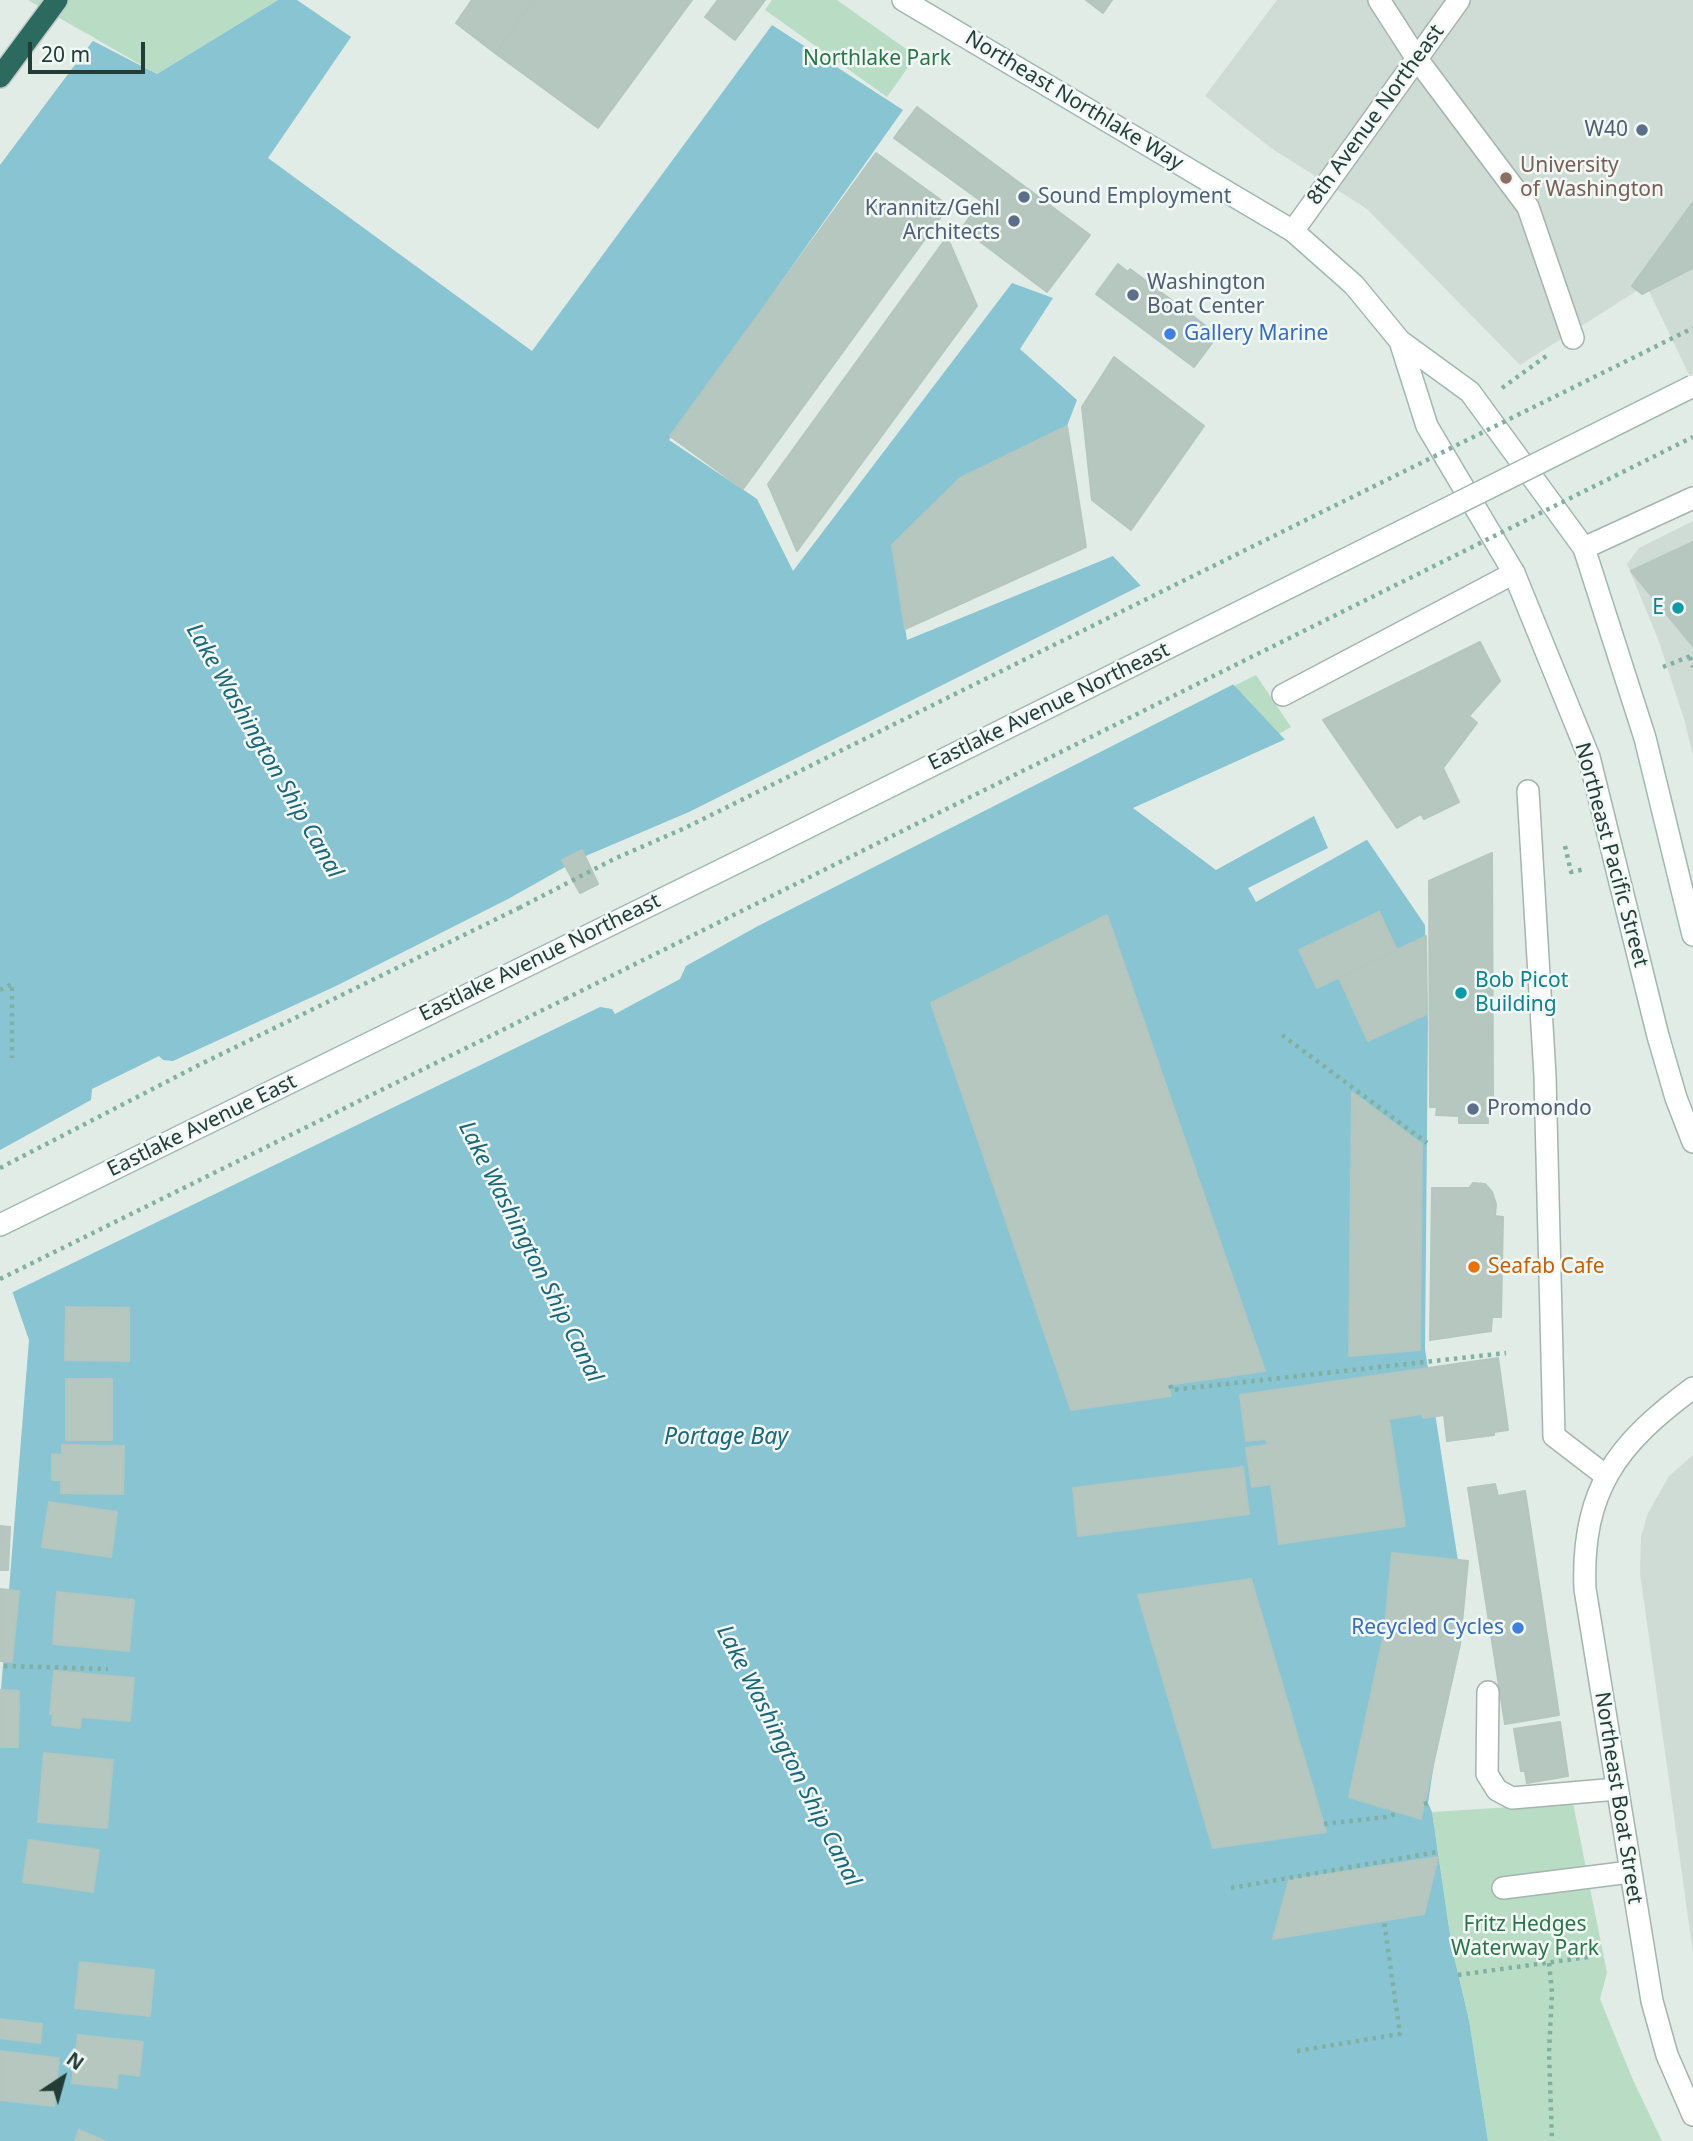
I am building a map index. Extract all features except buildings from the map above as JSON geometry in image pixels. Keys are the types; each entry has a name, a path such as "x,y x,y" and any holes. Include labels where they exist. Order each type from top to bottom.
{"highway":[{"path":"0,77 57,0"}],"main road":[{"name":"Northeast Northlake Way","path":"903,0 1293,231 1354,285 1400,341 1471,392 1584,548"},
{"path":"1379,0 1418,59 1528,207 1573,338"},
{"name":"8th Avenue Northeast","path":"1293,231 1459,0"},
{"name":"Northeast Northlake Way","path":"1400,341 1427,426 1514,573"},
{"name":"Eastlake Avenue Northeast","path":"403,1026 1693,386"},
{"path":"1693,498 1584,548 1645,738 1693,935"},
{"path":"1283,695 1514,573"},
{"name":"Northeast Pacific Street","path":"1514,573 1588,757 1658,1036 1676,1098 1693,1142"},
{"path":"1528,791 1545,1076 1554,1436 1606,1476"},
{"name":"Eastlake Avenue East","path":"0,1225 403,1026"},
{"name":"Northeast Boat Street","path":"1693,1388 1656,1416 1620,1454 1594,1503 1584,1559 1585,1588 1652,2001 1667,2055 1693,2115"},
{"path":"1488,1692 1487,1774 1497,1790 1512,1798 1617,1789"},
{"path":"1503,1888 1630,1872"}],"path":[{"path":"0,1168 197,1066 614,859 685,828 1693,328"},
{"path":"1502,388 1573,338"},
{"path":"0,1279 1693,437"},
{"path":"1662,667 1691,656 1693,667"},
{"path":"1562,838 1572,872 1589,868"},
{"path":"0,990 12,984 12,1058"},
{"path":"1282,1035 1427,1143"},
{"path":"1170,1385 1172,1390 1506,1353"},
{"path":"4,1666 108,1669"},
{"path":"1324,1824 1399,1813"},
{"path":"1231,1888 1376,1865 1437,1852"},
{"path":"1297,2051 1400,2034 1384,1921"},
{"path":"1458,1975 1589,1956"},
{"path":"1549,1963 1552,1992 1549,2052 1552,2141"}],"shaded area":[{"name":"University of Washington","path":"1277,0 1693,0 1693,383 1646,285 1520,365 1367,209 1271,148 1205,96"},
{"path":"1693,521 1693,755 1658,639 1627,564 1639,548"},
{"path":"1693,1455 1693,1953 1640,1573 1641,1536 1648,1513 1669,1476"}],"green space":[{"path":"28,0 278,0 157,74"},
{"name":"Northlake Park","path":"772,0 837,0 916,56 887,97 765,10"},
{"path":"1256,675 1291,727 1279,734 1234,686"},
{"name":"Fritz Hedges Waterway Park","path":"1573,1803 1607,1973 1600,1999 1633,2080 1662,2141 1488,2141 1469,2020 1452,1948 1432,1812"}],"water":[{"name":"Portage Bay","path":"0,0 14,0 157,74 278,0 297,0 351,37 268,158 532,351 772,25 903,110 669,440 757,499 793,571 1012,283 1053,298 1020,349 1077,400 1067,426 960,478 892,545 907,640 1113,556 1319,776 1359,828 1425,925 1428,1023 1425,1349 1458,1561 1455,1625 1428,1803 1432,1812 1452,1948 1469,2020 1488,2141 0,2141 0,1702 29,1340 0,1256"}],"pier":[{"path":"0,0 22,0 95,38 0,165"},
{"path":"1144,584 1236,683 758,926 686,966 680,979 615,1014 612,1009 600,1007 9,1294 0,1267 0,1150 91,1100 92,1089 159,1056 163,1060 173,1061 336,986 508,899 581,858 689,812"},
{"path":"1288,738 1322,774 1370,838 1256,902 1248,888 1328,848 1314,816 1216,870 1133,808"}],"place":[{"name":"W40","path":"1642,130"},
{"name":"University of Washington","path":"1506,178"},
{"name":"Sound Employment","path":"1024,197"},
{"name":"Krannitz/Gehl Architects","path":"1014,221"},
{"name":"Washington Boat Center","path":"1133,295"},
{"name":"Gallery Marine","path":"1170,334"},
{"name":"E","path":"1678,608"},
{"name":"Bob Picot Building","path":"1461,993"},
{"name":"Promondo","path":"1473,1109"},
{"name":"Seafab Cafe","path":"1474,1267"},
{"name":"Recycled Cycles","path":"1518,1628"}],"water label":[{"name":"Lake Washington Ship Canal","path":"264,751"},
{"name":"Lake Washington Ship Canal","path":"530,1252"},
{"name":"Lake Washington Ship Canal","path":"788,1756"}]}
